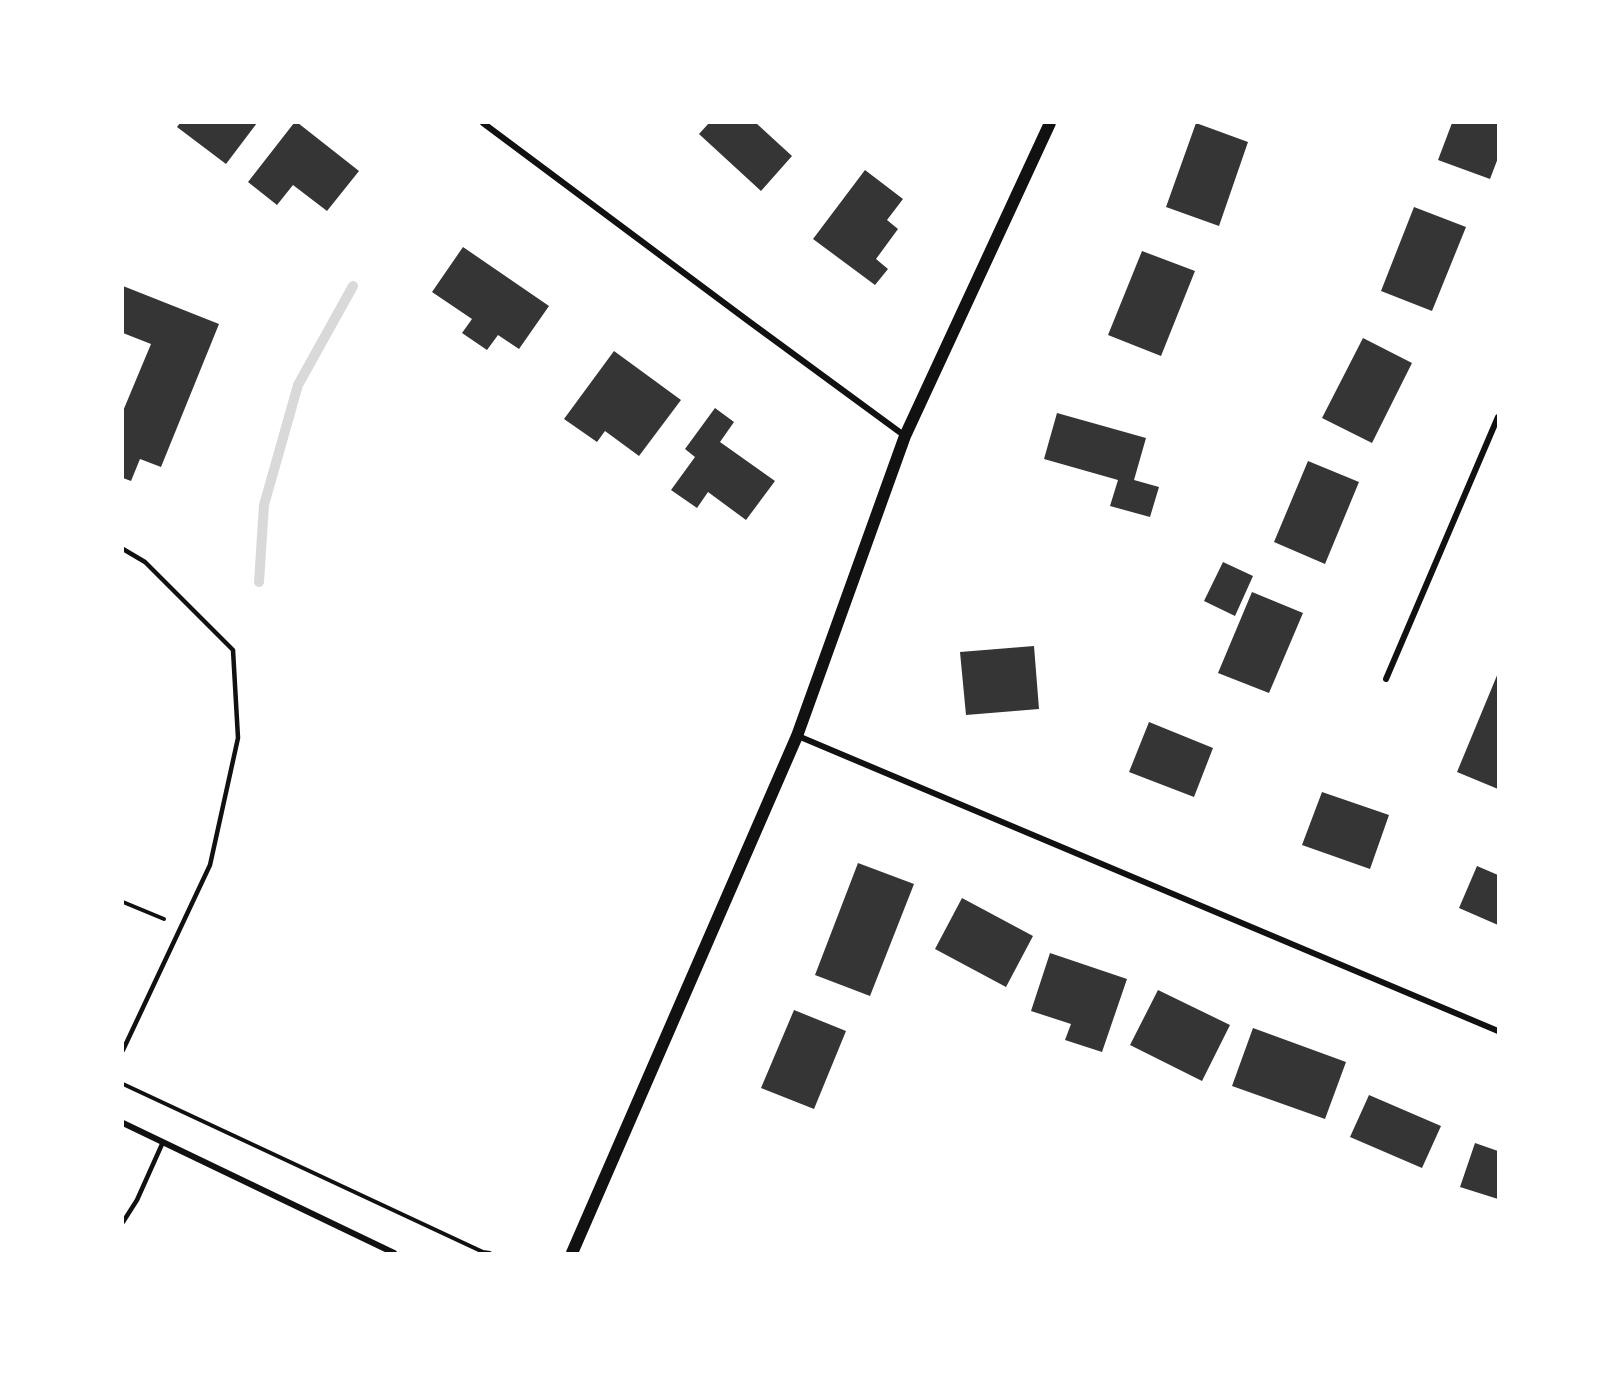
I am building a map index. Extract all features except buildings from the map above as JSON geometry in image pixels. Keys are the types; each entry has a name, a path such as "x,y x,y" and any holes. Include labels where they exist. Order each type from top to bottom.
{"main road":[{"path":"572,1253 797,736 905,435 1050,123"}],"street":[{"path":"483,123 905,435"},
{"path":"1386,679 1498,417"},
{"path":"797,736 1498,1031"},
{"path":"123,1123 394,1253"}],"lane":[{"path":"123,549 145,562 233,650 238,738 210,865 123,1050"},
{"path":"123,1222 137,1200 163,1142"}],"path":[{"path":"123,902 181,926"},
{"path":"123,1084 483,1252 490,1253"}],"waterway":[{"path":"259,582 264,505 298,385 353,286"}]}
